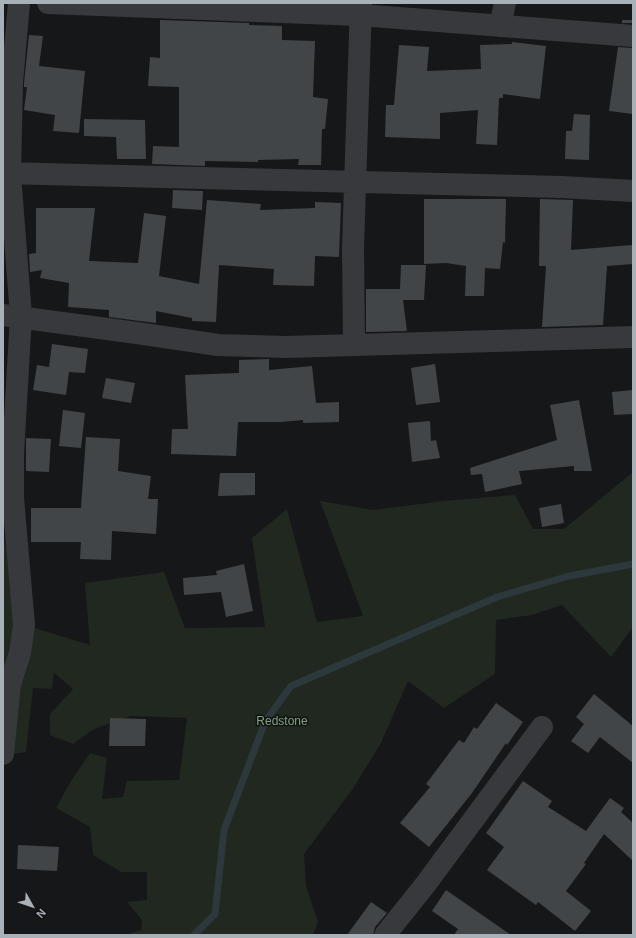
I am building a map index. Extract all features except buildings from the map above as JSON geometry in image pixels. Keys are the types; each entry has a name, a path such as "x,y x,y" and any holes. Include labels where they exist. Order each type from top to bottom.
{"street":[{"path":"3,754 12,652 24,625 13,498 12,315 7,173 12,82 19,3"},
{"path":"48,3 360,9 500,26 633,36"},
{"path":"500,26 505,3"},
{"path":"354,345 353,247 360,9"},
{"path":"7,173 561,187 633,192"},
{"path":"12,315 218,345 286,347 633,337"},
{"path":"385,935 426,885 542,727"}],"green space":[{"name":"Redstone","path":"633,472 633,627 611,657 562,605 532,615 496,620 495,674 444,708 408,681 381,743 352,790 304,854 306,886 318,922 313,935 124,935 141,930 142,920 127,902 147,900 147,872 121,872 93,855 90,827 56,808 71,781 90,753 107,758 102,799 123,797 127,781 179,780 187,718 131,716 94,729 73,744 50,735 50,714 73,689 54,673 52,689 33,688 26,752 6,755 3,680 3,535 25,625 90,645 85,583 164,572 185,628 265,627 252,538 287,509 317,622 363,616 320,501 373,510 443,501 515,495 533,529 564,529"}],"waterway":[{"path":"194,935 215,914 224,830 265,722 291,686 497,597 569,576 633,564"}]}
